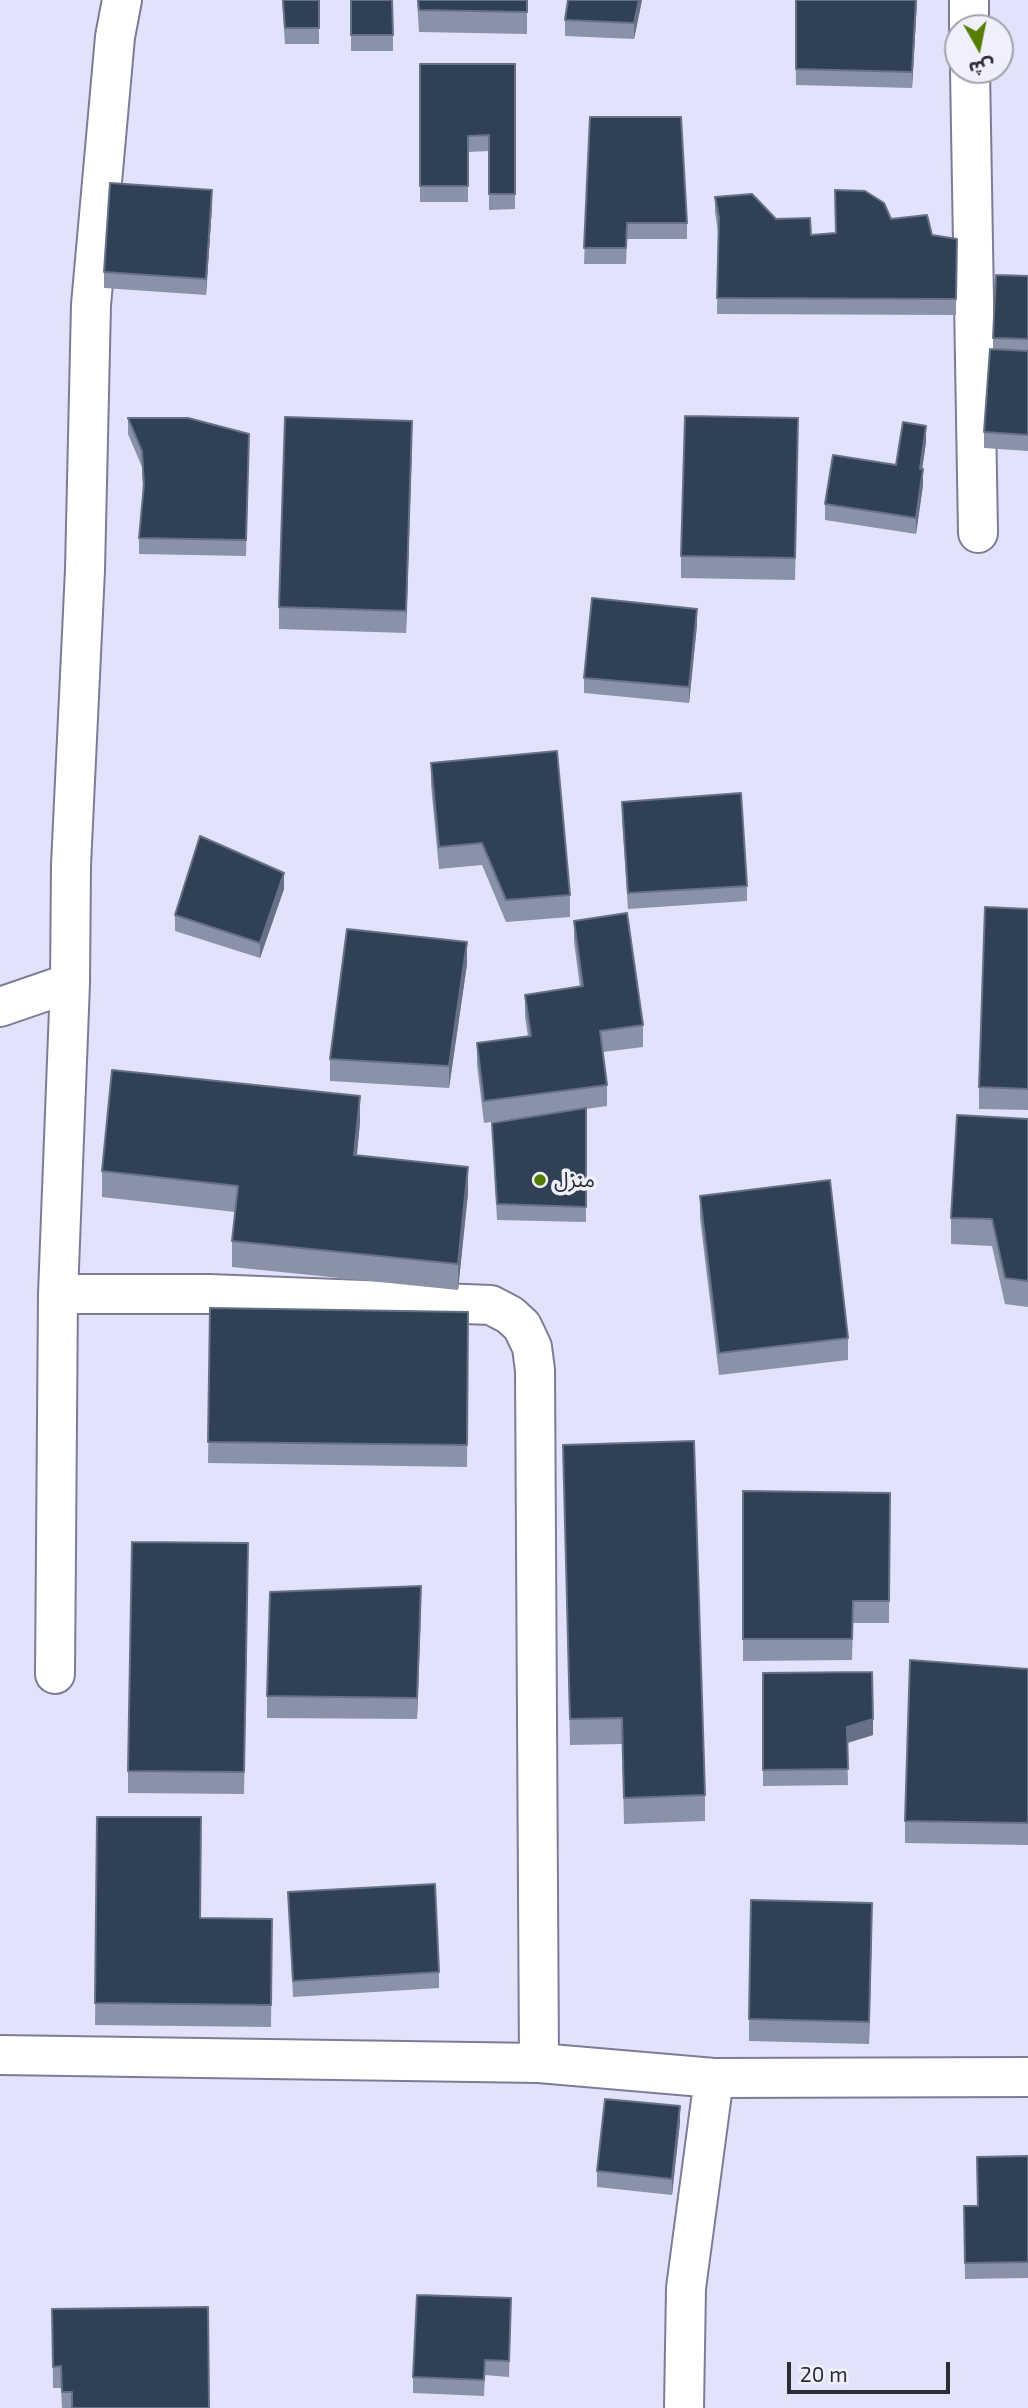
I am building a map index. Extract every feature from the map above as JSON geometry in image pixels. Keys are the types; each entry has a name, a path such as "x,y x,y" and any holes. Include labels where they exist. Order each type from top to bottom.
{"street":[{"path":"55,1674 58,1294 70,983 71,865 85,570 91,305 115,37 122,0"},
{"path":"970,84 978,533"},
{"path":"0,1007 70,983"},
{"path":"58,1294 209,1294 492,1305 510,1315 522,1326 532,1346 535,1370 539,2063"},
{"path":"0,2055 539,2063 715,2078 1028,2077"},
{"path":"684,2408 686,2288 715,2078"}],"building":[{"path":"283,0 319,0 319,28 285,28"},
{"path":"351,0 392,0 393,35 351,35"},
{"path":"418,0 527,0 527,12 419,10"},
{"path":"568,0 639,0 634,23 565,20"},
{"path":"796,0 916,0 912,72 796,69"},
{"path":"420,64 515,64 515,194 489,194 489,135 468,136 468,186 420,186"},
{"path":"590,117 681,117 687,223 627,223 626,248 584,248"},
{"path":"110,183 212,190 206,279 104,272"},
{"path":"835,190 865,191 884,203 891,219 927,215 932,235 957,239 956,299 717,298 719,218 715,197 752,194 776,219 810,218 811,235 836,233"},
{"path":"996,275 1028,276 1028,339 993,338"},
{"path":"990,349 1028,351 1028,435 984,432"},
{"path":"685,416 798,418 795,558 681,556"},
{"path":"285,417 412,421 406,611 279,607"},
{"path":"128,418 188,418 249,434 246,540 139,538 144,484 142,451"},
{"path":"903,422 926,426 916,518 825,504 833,455 896,465"},
{"path":"592,598 697,609 689,687 584,678"},
{"path":"557,751 570,895 506,900 482,843 439,847 431,763"},
{"path":"741,793 747,886 628,893 622,802"},
{"path":"200,836 284,873 260,943 175,915"},
{"path":"985,907 1028,909 1028,1089 979,1087"},
{"path":"627,913 643,1025 600,1031 607,1085 484,1101 477,1043 531,1036 525,995 583,986 574,921"},
{"path":"347,929 467,942 449,1066 330,1059"},
{"path":"112,1070 360,1096 354,1155 468,1167 458,1264 232,1241 238,1186 102,1171"},
{"name":"منزل","path":"586,1108 586,1207 497,1204 492,1123"},
{"path":"957,1115 1028,1119 1028,1281 1005,1278 992,1219 951,1218"},
{"path":"830,1180 848,1338 719,1353 700,1196"},
{"path":"210,1308 468,1312 467,1445 208,1442"},
{"path":"694,1441 705,1795 624,1798 622,1718 570,1719 563,1445"},
{"path":"743,1491 890,1493 889,1601 853,1601 852,1639 743,1639"},
{"path":"132,1542 248,1543 244,1772 128,1771"},
{"path":"421,1586 417,1698 267,1696 270,1592"},
{"path":"910,1660 1028,1669 1028,1823 905,1821"},
{"path":"872,1672 873,1719 847,1727 848,1769 763,1770 763,1673"},
{"path":"97,1817 201,1817 200,1918 272,1919 271,2005 95,2003"},
{"path":"435,1884 439,1972 293,1981 288,1892"},
{"path":"751,1900 872,1903 869,2022 749,2019"},
{"path":"605,2099 680,2106 672,2179 597,2171"},
{"path":"1028,2156 1028,2262 965,2263 964,2206 978,2206 977,2157"},
{"path":"417,2295 511,2298 509,2361 485,2360 484,2380 413,2377"},
{"path":"208,2307 209,2408 72,2408 72,2392 62,2392 61,2366 53,2367 52,2309"}],"place":[{"name":"منزل","path":"540,1180"}]}
